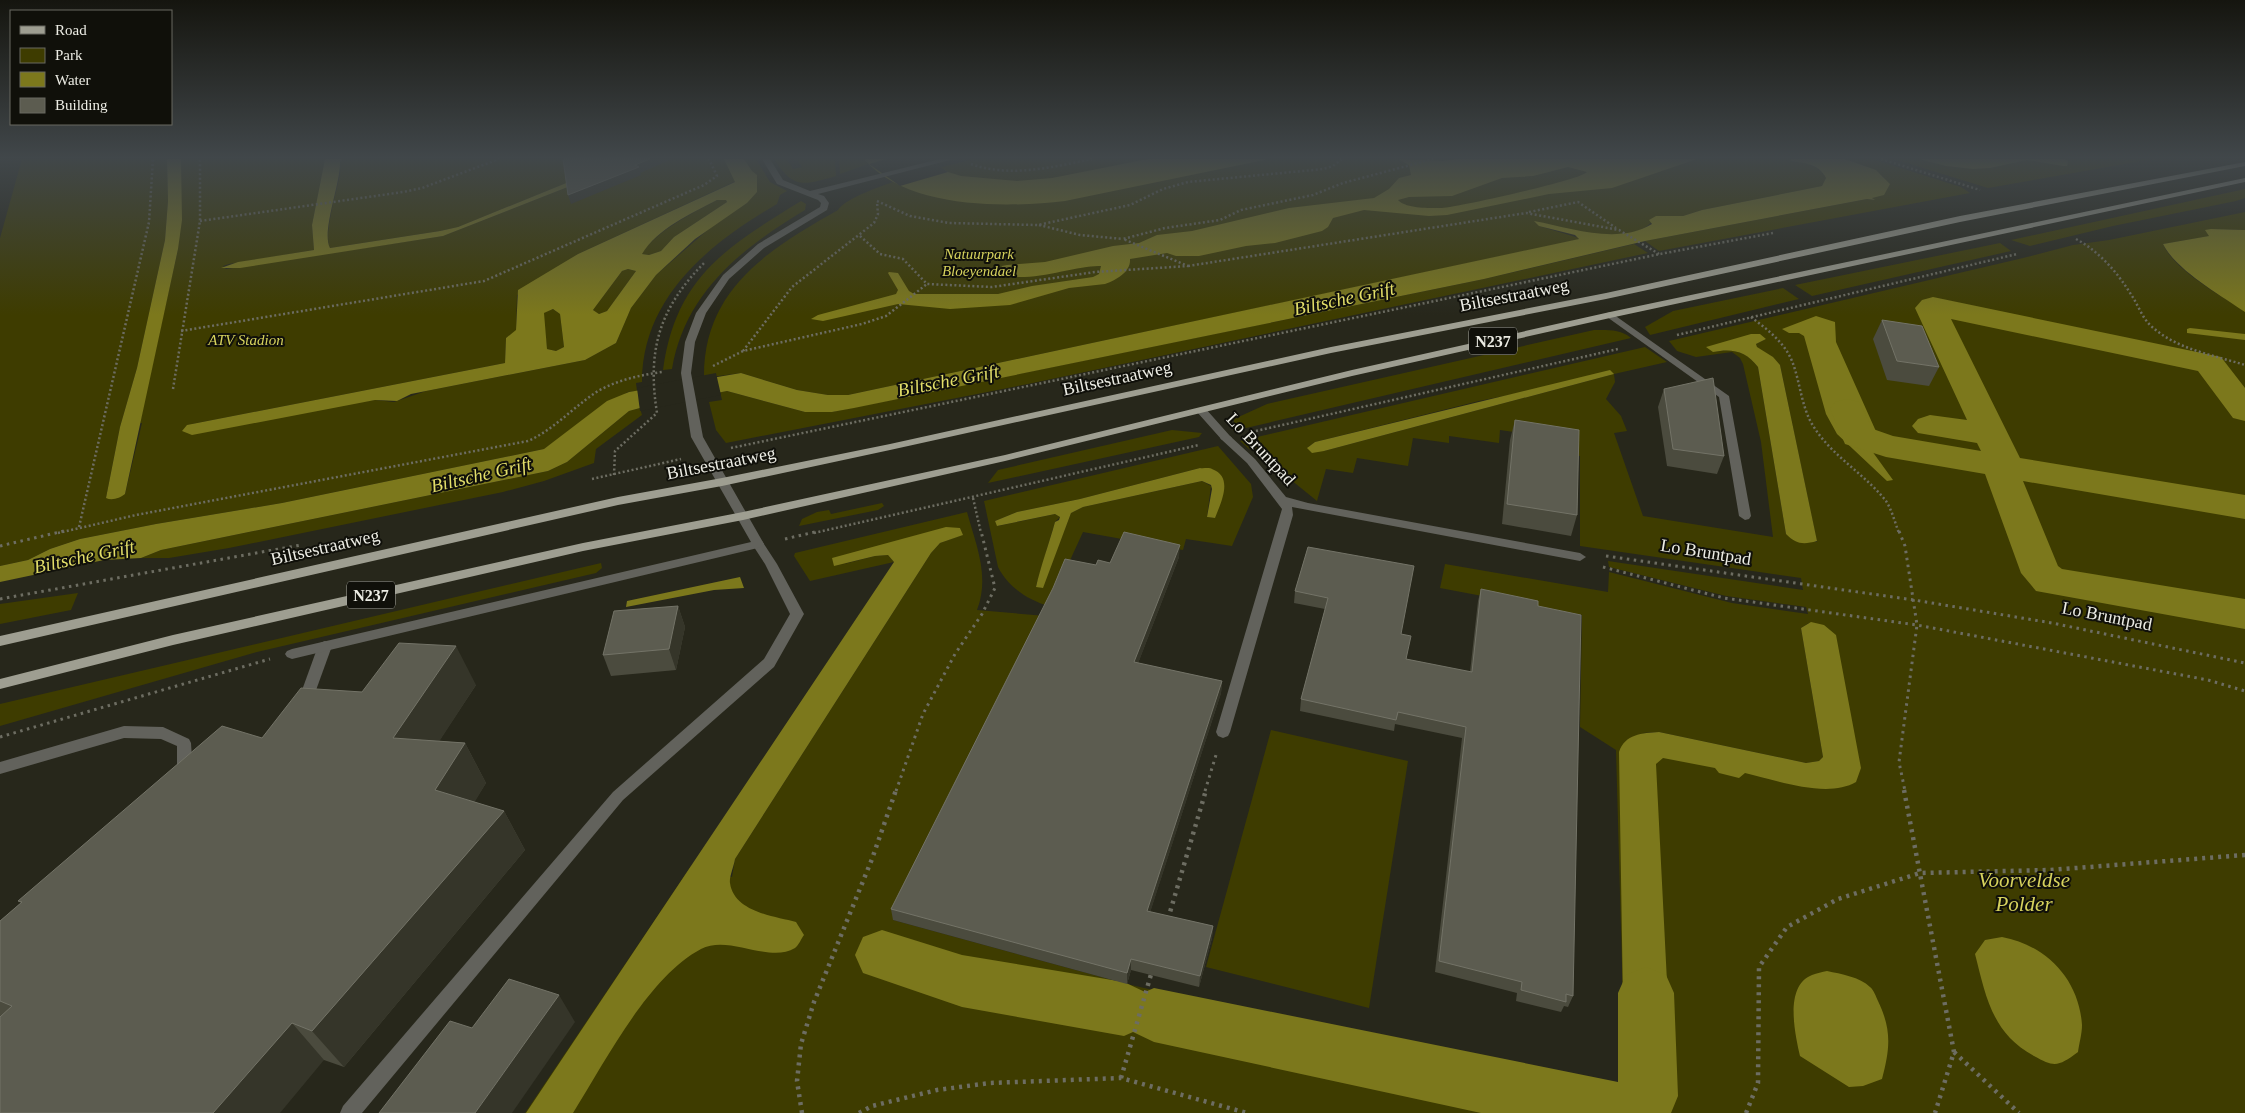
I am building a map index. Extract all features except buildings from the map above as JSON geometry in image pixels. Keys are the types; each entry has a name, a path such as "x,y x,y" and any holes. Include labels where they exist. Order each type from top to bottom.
{"main road":[{"name":"Biltsestraatweg","path":"0,641 599,506 722,482 1331,350 1606,296 1999,211"},
{"name":"N237","path":"0,684 183,638 583,547 743,516 1005,458 1610,315 2102,211"}],"street":[{"path":"350,1113 618,796 770,663 796,614 772,564 758,544 697,437 690,406 686,371 690,342 701,313 726,277 761,246 819,211"},
{"path":"1610,315 1724,396 1745,516"},
{"name":"Lo Bruntpad","path":"1202,410 1226,438 1251,461 1282,500 1344,514 1580,557"},
{"path":"1223,732 1288,509 1282,500"},
{"path":"292,654 758,544"},
{"path":"292,714 305,703 326,646"},
{"path":"0,768 124,732 162,733 184,743 186,776"},
{"path":"173,791 186,776 202,769"}],"path":[{"path":"79,527 149,222 150,211"},
{"path":"173,390 200,211"},
{"path":"200,221 272,211"},
{"path":"181,331 484,281 645,211"},
{"path":"743,352 792,288 814,268 860,236 877,218 877,211"},
{"path":"898,211 910,216 949,223 1038,225 1080,234 1123,239 1188,266"},
{"path":"1038,225 1109,211"},
{"path":"1123,239 1165,228 1220,220 1239,211"},
{"path":"860,236 880,254 903,258 927,284 992,287 1095,272 1188,266 1536,211"},
{"path":"1591,211 1660,254"},
{"path":"1526,213 1619,230"},
{"name":"Biltsestraatweg","path":"586,481 706,453 1660,254 1776,233"},
{"path":"2075,239 2091,247 2102,258 2132,294 2148,324 2162,336 2245,365"},
{"path":"686,371 716,365 743,352 862,324 900,307 927,284"},
{"path":"1751,317 1779,340 1792,361 1806,411 1812,424 1828,444 1871,484 1888,503 1905,546 1917,626 1899,762 1954,1052 1935,1113"},
{"path":"0,546 79,527 528,440 541,436 598,392 631,378 652,374 657,413 652,420 615,450 613,463"},
{"path":"758,544 973,498 1226,438"},
{"path":"802,1113 797,1081 801,1044 814,1002 872,859 922,714 955,654 982,614 995,588 973,498"},
{"name":"Biltsestraatweg","path":"0,599 301,545"},
{"name":"Lo Bruntpad","path":"1580,557 1609,555 1914,600 2061,624 2245,663"},
{"path":"1580,557 1610,570 1724,598 1917,626 2208,680 2245,691"},
{"path":"0,737 292,654"},
{"path":"1165,928 1223,732"},
{"path":"1746,1113 1758,1083 1759,967 1787,926 1838,899 1920,874 2050,870 2245,855"},
{"path":"1121,1078 1154,966"},
{"path":"1954,1052 2018,1113"},
{"path":"859,1113 872,1106 937,1090 990,1084 1121,1078 1247,1113"}],"green space":[{"name":"ATV Stadion","path":"8,211 167,211 165,240 137,368 120,427 106,498 125,494 142,423 140,423 144,403 178,249 179,211 315,211 312,225 314,250 229,264 223,266 226,269 443,236 507,211 671,211 578,254 517,295 516,331 506,338 505,363 187,425 375,400 394,402 426,391 585,360 616,343 631,308 656,275 711,227 735,211 765,211 728,236 705,255 684,276 667,299 654,324 645,352 642,382 636,383 637,391 628,392 544,449 282,503 80,539 50,549 28,560 0,566 0,238"},
{"path":"497,211 458,227 440,231 330,248 328,233 331,212"},
{"path":"697,211 713,211 674,237 661,251 649,255 641,254 657,237"},
{"path":"786,211 804,211 759,240 720,275 703,295 689,317 679,342 672,369 663,370 670,338 680,310 693,287 728,250"},
{"name":"Natuurpark Bloeyendael","path":"836,211 1699,211 1683,216 1656,216 1647,226 1635,232 1620,234 1585,233 1539,226 1579,238 1577,240 848,395 828,395 797,390 741,373 704,378 707,347 715,320 728,296 745,275 765,257"},
{"path":"1804,211 1874,211 1659,251 1645,241"},
{"path":"2144,211 2187,211 2030,246 2011,240"},
{"name":"Voorveldse Polder","path":"2245,212 2245,230 2211,229 2210,236 2163,244 2169,254 2187,273 2245,311 2245,1113 525,1113 691,866 732,877 735,859 931,553 940,543 962,535 960,528 840,565 875,556 888,555 894,562 810,581 794,556 795,553 967,512 978,549 982,573 981,597 977,610 1046,616 893,920 1127,984 1514,1074 1621,1091 1623,1002 1616,750 1580,727 1582,615 1440,588 1445,564 1608,592 1609,572 1732,603 1808,614 1806,607 1726,596 1609,567 1608,561 1803,590 1801,578 1580,546 1580,456 1554,452 1554,438 1500,430 1499,443 1449,436 1449,443 1413,438 1408,466 1357,458 1353,473 1326,469 1317,501 1280,471 1261,452 1249,449 1240,441 1645,347 1667,362 1614,374 1615,382 1606,399 1621,416 1627,431 1614,433 1643,516 1773,537 1761,442 1740,358 1732,352 1696,357 1677,351 1669,341 2073,245 2109,240","holes":["1766,339 1756,344 1757,348 1780,365 1817,542 1786,534 1758,367 1744,354 1727,350 1713,352","1614,374 1324,451 1308,447 1315,442 1479,401","1809,623 1838,774 1642,733 1659,732 1806,763 1819,761 1823,757 1801,628"]},
{"path":"2000,243 2011,251 1812,296 1795,285"},
{"path":"1634,244 1648,253 1028,384 726,443 716,430 709,402 722,400 720,392 727,391 805,412 832,412 1484,279"},
{"path":"628,269 636,271 607,311 599,314 593,310 622,271"},
{"path":"1783,288 1799,299 1650,335 1645,327 1673,311"},
{"path":"553,309 560,314 564,347 556,351 547,349 543,313"},
{"path":"1594,330 1609,330 1631,338 1233,431 1234,419 1267,404"},
{"path":"640,408 642,415 596,449 594,463 544,481 503,492 229,548 169,558 141,558 161,550 548,471 567,462 629,411"},
{"path":"1172,430 1202,433 1199,437 988,483 998,470"},
{"path":"1218,446 1251,484 1253,497 1232,546 1186,539 1183,550 1083,532 1049,606 1019,592 1002,574 998,567 984,501","holes":["1200,468 1217,474 1215,518 1207,517 1211,486 1202,481 1083,507 1071,513 1042,588 1036,586 1055,522 1060,517 1055,514 998,526 995,521 1017,512 1080,499"]},
{"path":"882,503 884,506 878,510 799,526 802,519 817,512 829,510 831,514"},
{"path":"601,563 602,568 596,573 257,652 0,726 0,704"},
{"path":"78,593 71,610 0,624 0,604"},
{"path":"1271,730 1408,761 1369,1008 1206,967"}],"water":[{"path":"167,211 182,211 178,249 125,494 116,499 108,499 106,498 120,427 137,368 165,240"},
{"path":"315,211 331,211 328,230 330,248 440,231 458,227 497,211 507,211 443,236 240,268 221,268 238,262 314,250 312,225"},
{"path":"672,211 696,211 666,229 657,237 642,254 649,255 661,251 674,237 713,211 736,211 695,239 656,275 631,308 616,343 585,360 411,394 397,401 375,400 192,435 182,431 187,425 505,363 506,338 516,330 518,290 578,254","holes":["628,269 636,271 607,311 599,314 593,310 622,271","553,309 560,314 564,347 556,351 547,349 544,313"]},
{"path":"1277,211 1360,211 1333,218 1328,227 1322,231 1275,243 1246,246 1199,256 1176,256 1167,253 1130,259 1130,264 1125,272 1118,278 1105,284 1069,288 1010,305 950,309 898,304 823,321 811,319 818,315 896,294 898,290 889,272 898,273 909,291 914,294 998,294 1032,286 1093,277 1099,274 1101,266 1019,277 1007,276 999,271 1002,266 1045,262 1113,246 1139,243 1157,235 1192,231"},
{"path":"1374,211 1467,211 1429,216"},
{"name":"Biltsche Grift","path":"1699,211 1804,211 1645,241 1484,279 832,412 805,412 727,391 640,408 629,411 567,462 548,471 161,550 141,558 104,560 0,582 0,566 28,560 50,549 80,539 282,503 544,449 607,401 629,392 741,373 797,390 828,395 848,395 1579,239 1575,235 1539,226 1534,221 1579,231 1609,234 1638,230 1652,224 1649,220 1656,216 1683,216"},
{"path":"2205,230 2245,230 2245,312 2211,290 2188,272 2169,254 2163,244 2209,236"},
{"path":"1816,316 1835,322 1836,342 1883,447 1872,447 1872,451 1893,480 1887,481 1837,434 1826,414 1804,336 1799,333 1789,333 1782,329"},
{"path":"1751,334 1760,334 1766,339 1756,344 1757,347 1773,357 1780,365 1817,541 1800,543 1786,534 1758,367 1749,357 1738,352 1726,350 1713,352 1706,347"},
{"path":"1610,370 1614,374 1324,451 1312,453 1307,448 1315,442"},
{"path":"1200,468 1211,468 1223,478 1224,491 1215,518 1207,517 1212,489 1211,485 1202,481 1083,507 1071,513 1043,588 1036,587 1055,522 1060,517 1055,514 997,526 995,521 1017,512 1080,499"},
{"path":"946,527 960,528 963,535 940,543 931,553 735,859 730,881 733,893 747,907 767,915 796,922 804,935 798,945 785,952 773,953 724,945 712,945 701,949 682,962 663,979 646,1000 629,1022 573,1113 526,1113 894,562 888,555 875,556 834,566 832,558"},
{"path":"740,577 744,588 714,590 626,607 627,601"},
{"path":"1811,622 1824,625 1836,635 1861,768 1856,782 1844,787 1831,789 1816,788 1745,773 1739,778 1719,773 1715,768 1663,758 1656,764 1673,1101 1623,1002 1619,752 1625,741 1630,738 1640,734 1659,732 1806,763 1819,761 1823,757 1801,628"},
{"path":"2002,937 2018,941 2046,956 2067,979 2074,993 2080,1008 2082,1032 2078,1052 2061,1063 2052,1064 2020,1047 2000,1025 1993,1012 1987,999 1975,954 1985,940"},
{"path":"1827,971 1850,976 1861,981 1871,988 1875,994 1883,1011 1888,1031 1887,1058 1882,1079 1863,1086 1849,1087 1800,1056 1794,1024 1795,1000 1798,989 1803,981 1812,975"}],"pier":[{"path":"716,373 721,395 640,411 637,388"}],"waterway":[{"path":"1990,432 1930,308 1933,306 2209,364 2245,411"},
{"path":"2190,331 2245,337"},
{"path":"1847,409 1858,436 1886,446 2006,466"},
{"path":"1930,426 1991,434 2006,466"},
{"path":"2006,466 2245,507"},
{"path":"2006,466 2003,476 2041,573 2050,581 2245,614"},
{"path":"882,955 962,981 1124,1009"},
{"path":"1628,1113 1648,1096 1646,993"},
{"path":"1154,1015 1621,1113"}]}
